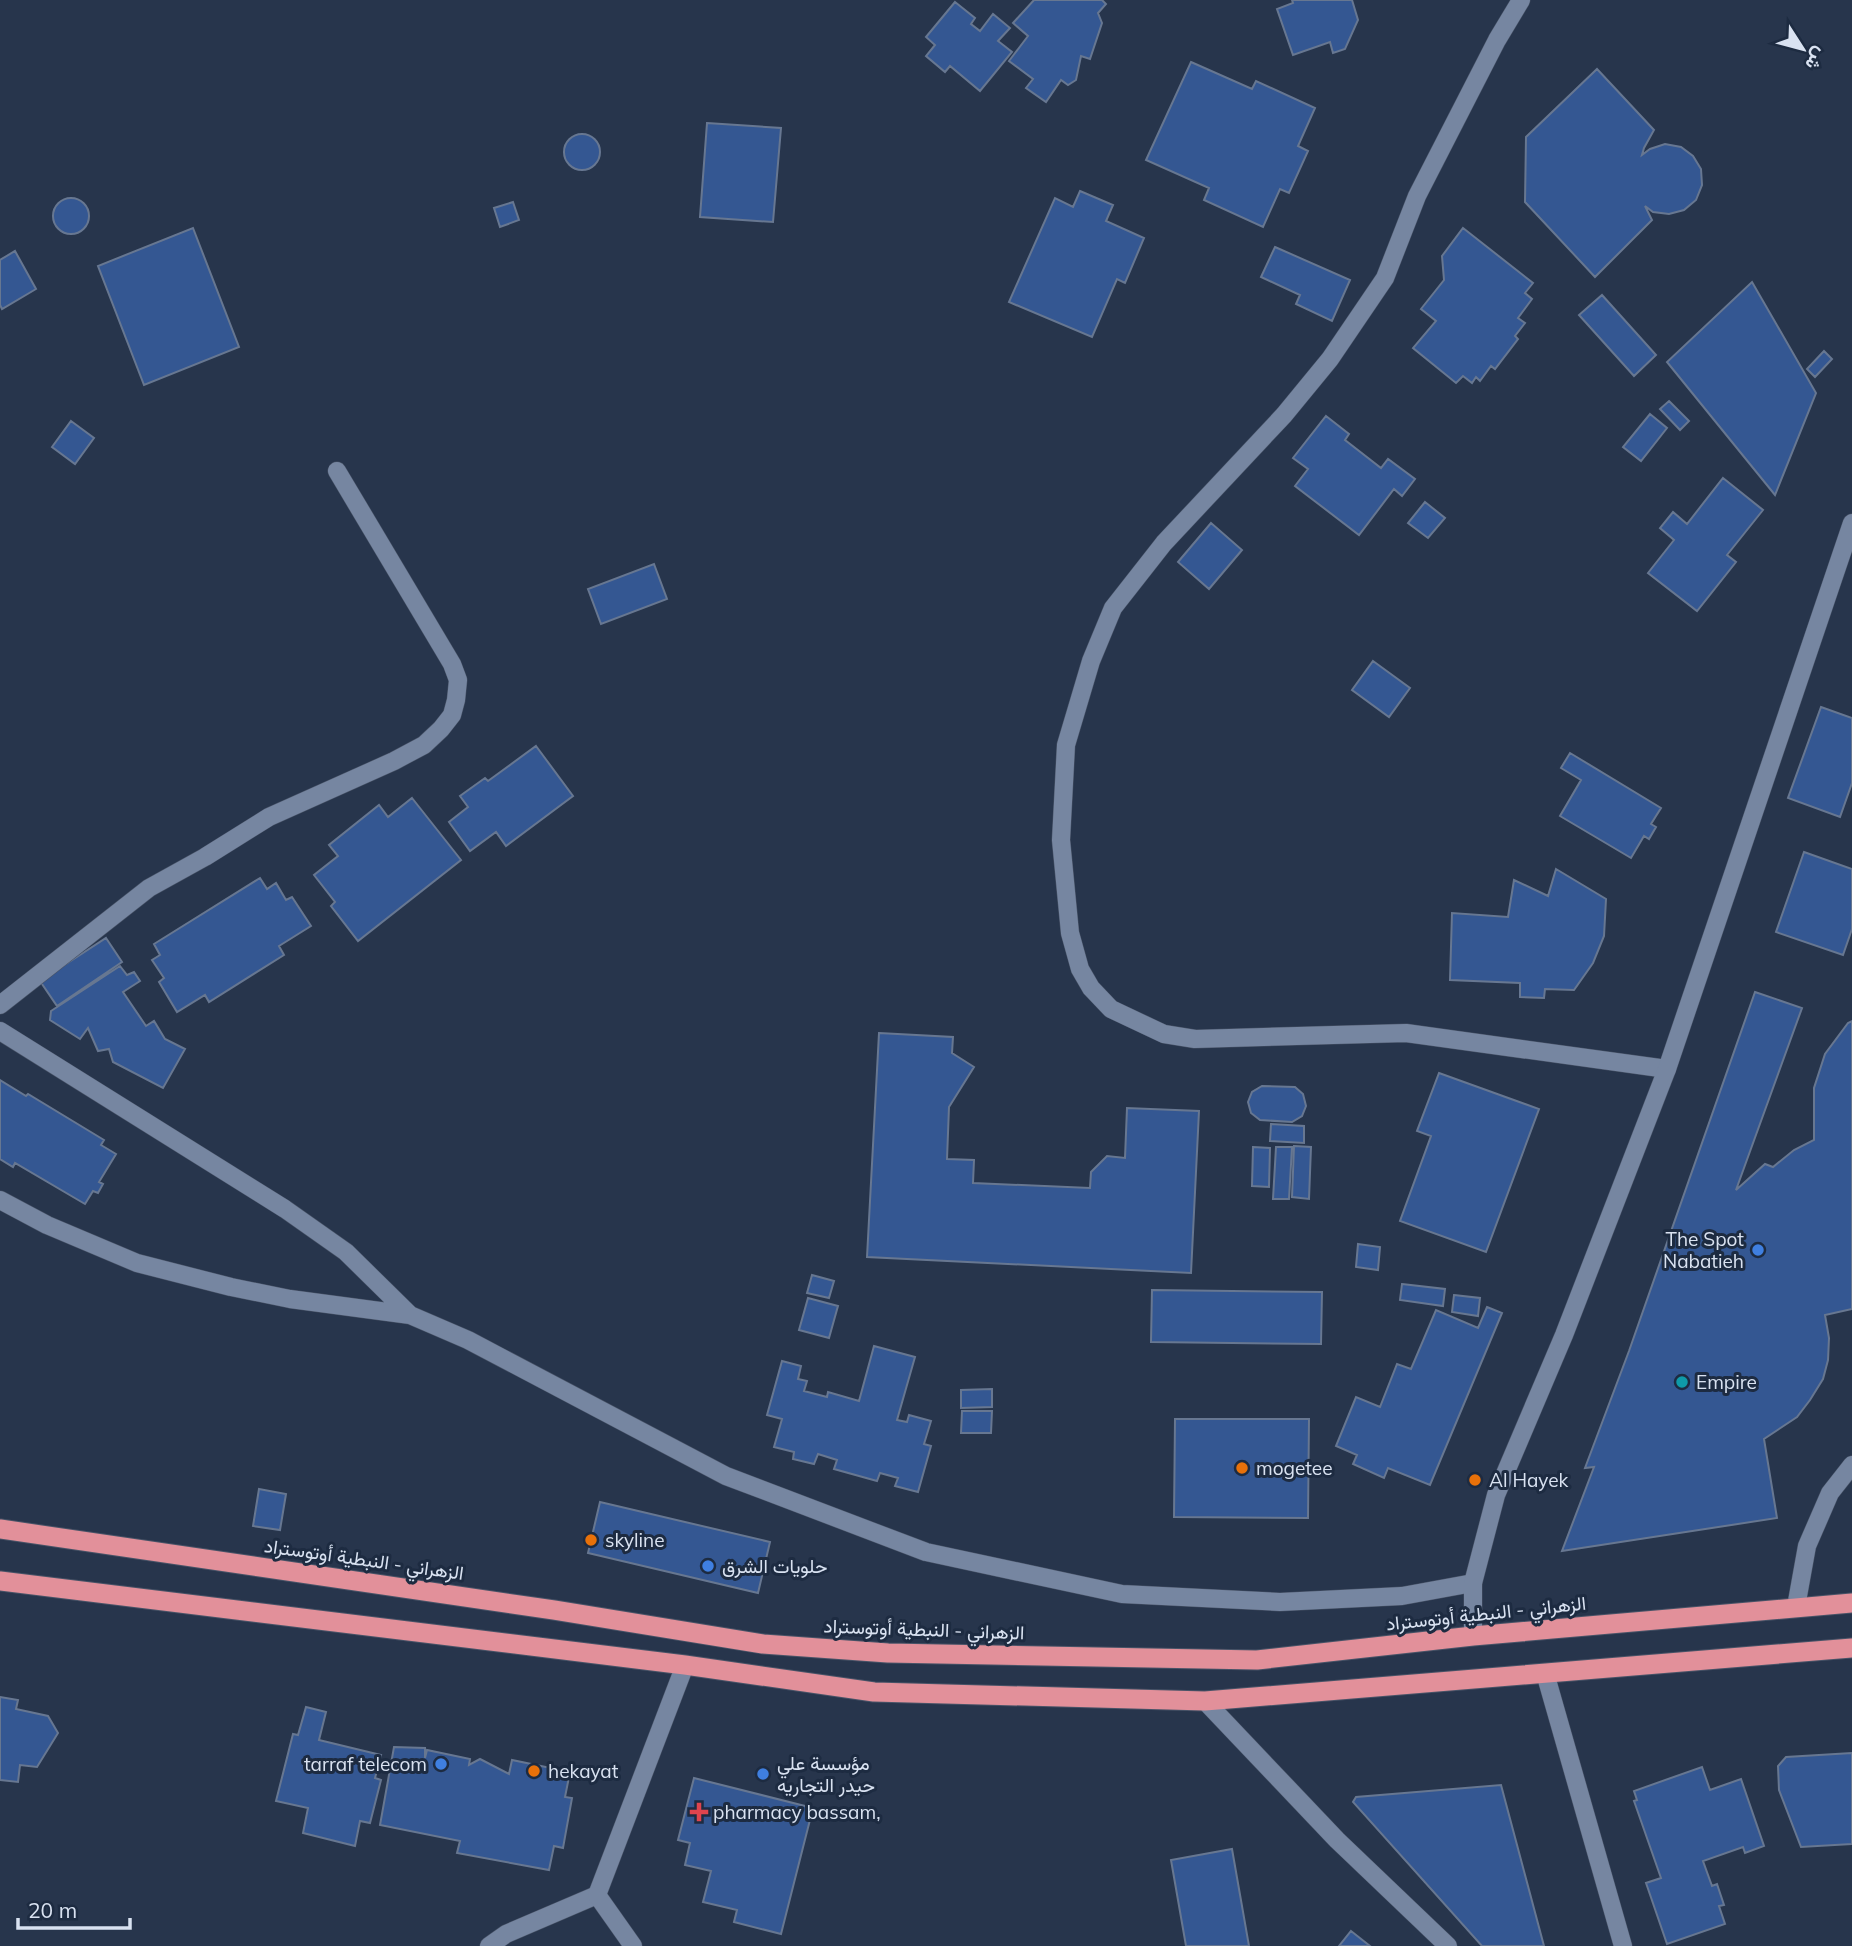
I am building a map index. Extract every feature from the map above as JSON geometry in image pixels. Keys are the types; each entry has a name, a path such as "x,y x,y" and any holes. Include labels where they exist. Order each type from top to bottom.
{"highway":[{"name":"الزهراني - النبطية أوتوستراد","path":"0,1530 541,1608 763,1644 860,1651 1256,1660 1472,1636 1852,1603"},
{"path":"0,1581 685,1665 874,1692 1205,1701 1852,1648"}],"street":[{"path":"1521,0 1497,40 1417,196 1385,278 1330,359 1292,405 1164,543 1113,608 1091,661 1066,745 1061,840 1070,933 1080,969 1111,1009 1164,1034 1195,1039 1406,1034 1667,1069"},
{"path":"0,1005 149,888 269,817 424,745 452,715 458,680 452,664 337,471"},
{"path":"1472,1636 1473,1583 1496,1494 1564,1335 1667,1069 1852,523"},
{"path":"0,1031 285,1209 346,1252 410,1315"},
{"path":"0,1200 47,1226 137,1263 290,1299 410,1315 468,1340 726,1476 926,1552 1122,1594 1280,1602 1402,1596 1473,1583"},
{"path":"1796,1607 1807,1546 1830,1493 1852,1465"},
{"path":"489,1946 506,1934 597,1895 685,1665"},
{"path":"1545,1674 1623,1946"},
{"path":"1205,1701 1337,1840 1448,1946"},
{"path":"597,1895 633,1946"}],"building":[{"path":"1034,0 1102,0 1106,4 1098,13 1102,23 1090,59 1081,56 1076,80 1068,85 1061,80 1046,102 1026,88 1033,79 1009,61 1028,36 1013,23"},
{"path":"1292,0 1352,0 1358,20 1345,49 1333,53 1330,42 1293,55 1277,9 1293,3"},
{"path":"955,2 975,18 971,24 980,31 993,14 1010,28 998,41 1012,52 980,91 950,66 945,72 926,56 935,45 926,37"},
{"path":"1191,62 1252,89 1256,81 1315,108 1298,146 1308,151 1289,193 1280,189 1263,227 1204,200 1209,188 1146,160"},
{"path":"1597,69 1654,130 1642,155 1665,144 1681,147 1693,156 1701,169 1702,185 1696,200 1684,210 1669,214 1653,212 1645,206 1652,220 1595,277 1525,202 1526,137"},
{"path":"707,123 781,128 773,222 700,217"},
{"path":"582,134 595,139 600,152 595,165 582,170 569,165 564,152 569,139"},
{"path":"1080,191 1113,205 1106,221 1144,238 1125,283 1117,279 1092,337 1009,302 1055,198 1073,207"},
{"path":"71,198 84,203 89,216 84,229 71,234 58,229 53,216 58,203"},
{"path":"513,202 519,220 500,227 494,208"},
{"path":"193,228 239,347 144,385 98,266"},
{"path":"1463,228 1533,283 1525,293 1532,299 1518,318 1525,323 1515,336 1518,339 1495,369 1491,366 1480,381 1476,377 1472,383 1463,376 1456,383 1413,348 1436,321 1421,309 1444,280 1442,256"},
{"path":"1275,247 1350,280 1332,321 1296,304 1300,295 1261,277"},
{"path":"15,251 36,289 2,309 0,260"},
{"path":"1752,282 1816,393 1775,495 1667,362"},
{"path":"1602,295 1656,355 1634,376 1579,315"},
{"path":"1824,351 1832,359 1815,377 1807,369"},
{"path":"1669,401 1689,421 1680,430 1660,409"},
{"path":"1650,414 1667,428 1641,461 1623,447"},
{"path":"1326,416 1349,434 1345,440 1381,468 1388,459 1415,479 1402,496 1394,489 1359,535 1295,486 1308,469 1293,458"},
{"path":"71,421 94,438 75,464 52,447"},
{"path":"1723,478 1763,510 1727,555 1736,562 1697,611 1648,573 1674,540 1660,528 1673,512 1687,524"},
{"path":"1425,502 1445,518 1428,538 1408,523"},
{"path":"1211,523 1242,550 1209,589 1178,562"},
{"path":"654,564 667,599 601,624 588,589"},
{"path":"1373,661 1410,688 1389,717 1352,690"},
{"path":"1821,707 1852,718 1852,783 1840,817 1788,798"},
{"path":"536,746 573,796 506,846 496,832 470,851 449,822 468,807 460,796 485,778 488,781"},
{"path":"1570,753 1661,808 1651,824 1656,827 1649,839 1644,836 1631,858 1560,816 1581,780 1561,768"},
{"path":"412,798 461,860 358,941 331,906 335,902 314,875 338,856 329,845 379,805 388,817"},
{"path":"1804,852 1852,869 1852,929 1843,955 1776,932"},
{"path":"1556,869 1606,899 1604,936 1593,963 1574,990 1545,989 1544,998 1520,997 1520,983 1450,980 1452,913 1508,917 1514,880 1548,896"},
{"path":"260,878 267,889 276,883 286,900 292,897 311,926 279,946 284,955 209,1002 205,995 177,1012 159,982 164,978 152,960 160,955 154,944"},
{"path":"106,938 122,962 57,1006 40,981"},
{"path":"120,966 127,975 134,972 140,981 123,992 146,1026 154,1021 165,1039 185,1049 163,1088 113,1062 109,1049 98,1051 88,1028 80,1039 50,1020 51,1011"},
{"name":"The Spot Nabatieh","path":"1755,992 1802,1008 1736,1190 1765,1164 1773,1167 1794,1150 1814,1140 1814,1088 1825,1054 1852,1021 1852,1309 1825,1315 1829,1338 1828,1360 1823,1379 1797,1417 1764,1439 1777,1518 1562,1551 1594,1467 1585,1468"},
{"path":"879,1033 953,1037 952,1053 974,1067 949,1107 947,1159 974,1160 973,1183 1090,1188 1091,1172 1107,1156 1125,1158 1127,1108 1199,1111 1191,1273 867,1257"},
{"path":"1439,1073 1539,1109 1486,1252 1400,1221 1431,1136 1417,1131"},
{"path":"0,1080 104,1140 101,1145 116,1154 99,1182 103,1184 98,1193 93,1191 85,1204 15,1163 13,1167 0,1159"},
{"path":"1262,1086 1295,1087 1303,1094 1306,1106 1302,1116 1292,1122 1260,1120 1251,1113 1248,1102 1252,1092"},
{"path":"1271,1124 1304,1126 1304,1143 1270,1141"},
{"path":"1294,1146 1311,1147 1309,1199 1292,1197"},
{"path":"1253,1147 1270,1148 1269,1187 1252,1186"},
{"path":"1276,1147 1292,1147 1289,1199 1273,1199"},
{"path":"1358,1244 1380,1247 1378,1270 1356,1267"},
{"path":"812,1275 834,1281 829,1298 807,1293"},
{"path":"1402,1284 1445,1289 1443,1306 1400,1300"},
{"path":"1152,1290 1322,1292 1321,1344 1151,1342"},
{"path":"1454,1295 1480,1298 1478,1316 1452,1312"},
{"path":"808,1298 838,1306 829,1338 799,1330"},
{"path":"1487,1307 1502,1313 1430,1485 1388,1468 1384,1478 1353,1464 1357,1455 1336,1446 1356,1397 1380,1407 1397,1364 1411,1369 1436,1310 1478,1328"},
{"path":"874,1346 915,1357 897,1420 907,1422 909,1415 931,1421 924,1444 931,1446 918,1492 895,1486 898,1478 880,1473 877,1481 834,1469 837,1460 818,1454 814,1464 793,1459 794,1452 774,1447 782,1419 767,1415 782,1361 801,1366 798,1379 807,1381 804,1391 827,1397 828,1392 859,1401"},
{"path":"992,1389 992,1407 961,1408 961,1390"},
{"path":"962,1411 992,1411 991,1433 961,1433"},
{"name":"mogetee","path":"1175,1419 1309,1419 1308,1518 1174,1517"},
{"path":"259,1489 286,1494 280,1530 253,1526"},
{"path":"600,1502 770,1542 758,1593 588,1553"},
{"path":"0,1697 18,1700 16,1709 48,1716 58,1733 37,1767 20,1765 18,1782 0,1780"},
{"path":"306,1707 326,1712 319,1740 381,1755 375,1778 381,1780 370,1823 360,1821 355,1846 303,1833 308,1808 276,1801 293,1734 298,1735"},
{"path":"394,1747 425,1748 425,1758 427,1750 470,1759 469,1765 480,1759 509,1774 512,1760 570,1772 565,1797 572,1798 563,1848 554,1846 549,1870 457,1853 460,1841 380,1825"},
{"path":"1852,1753 1852,1844 1801,1847 1779,1790 1778,1766 1786,1757"},
{"path":"1702,1767 1710,1790 1741,1779 1764,1846 1745,1853 1743,1847 1703,1861 1712,1886 1717,1884 1724,1905 1719,1906 1725,1924 1667,1944 1646,1883 1661,1878 1634,1801 1637,1800 1634,1791"},
{"path":"694,1778 813,1808 781,1934 734,1922 737,1910 703,1902 711,1871 685,1865 690,1843 678,1840"},
{"path":"1501,1785 1544,1946 1482,1946 1353,1802 1356,1797"},
{"path":"1232,1849 1249,1946 1186,1946 1171,1860"},
{"path":"1351,1931 1370,1946 1339,1946"}],"place":[{"name":"The Spot Nabatieh","path":"1758,1250"},
{"name":"Empire","path":"1682,1382"},
{"name":"mogetee","path":"1242,1468"},
{"name":"Al Hayek","path":"1475,1480"},
{"name":"skyline","path":"591,1540"},
{"name":"حلويات الشرق","path":"708,1566"},
{"name":"tarraf telecom","path":"441,1764"},
{"name":"hekayat","path":"534,1771"},
{"name":"مؤسسة علي حيدر التجاريه","path":"763,1774"},
{"name":"pharmacy bassam,","path":"699,1812"}]}
